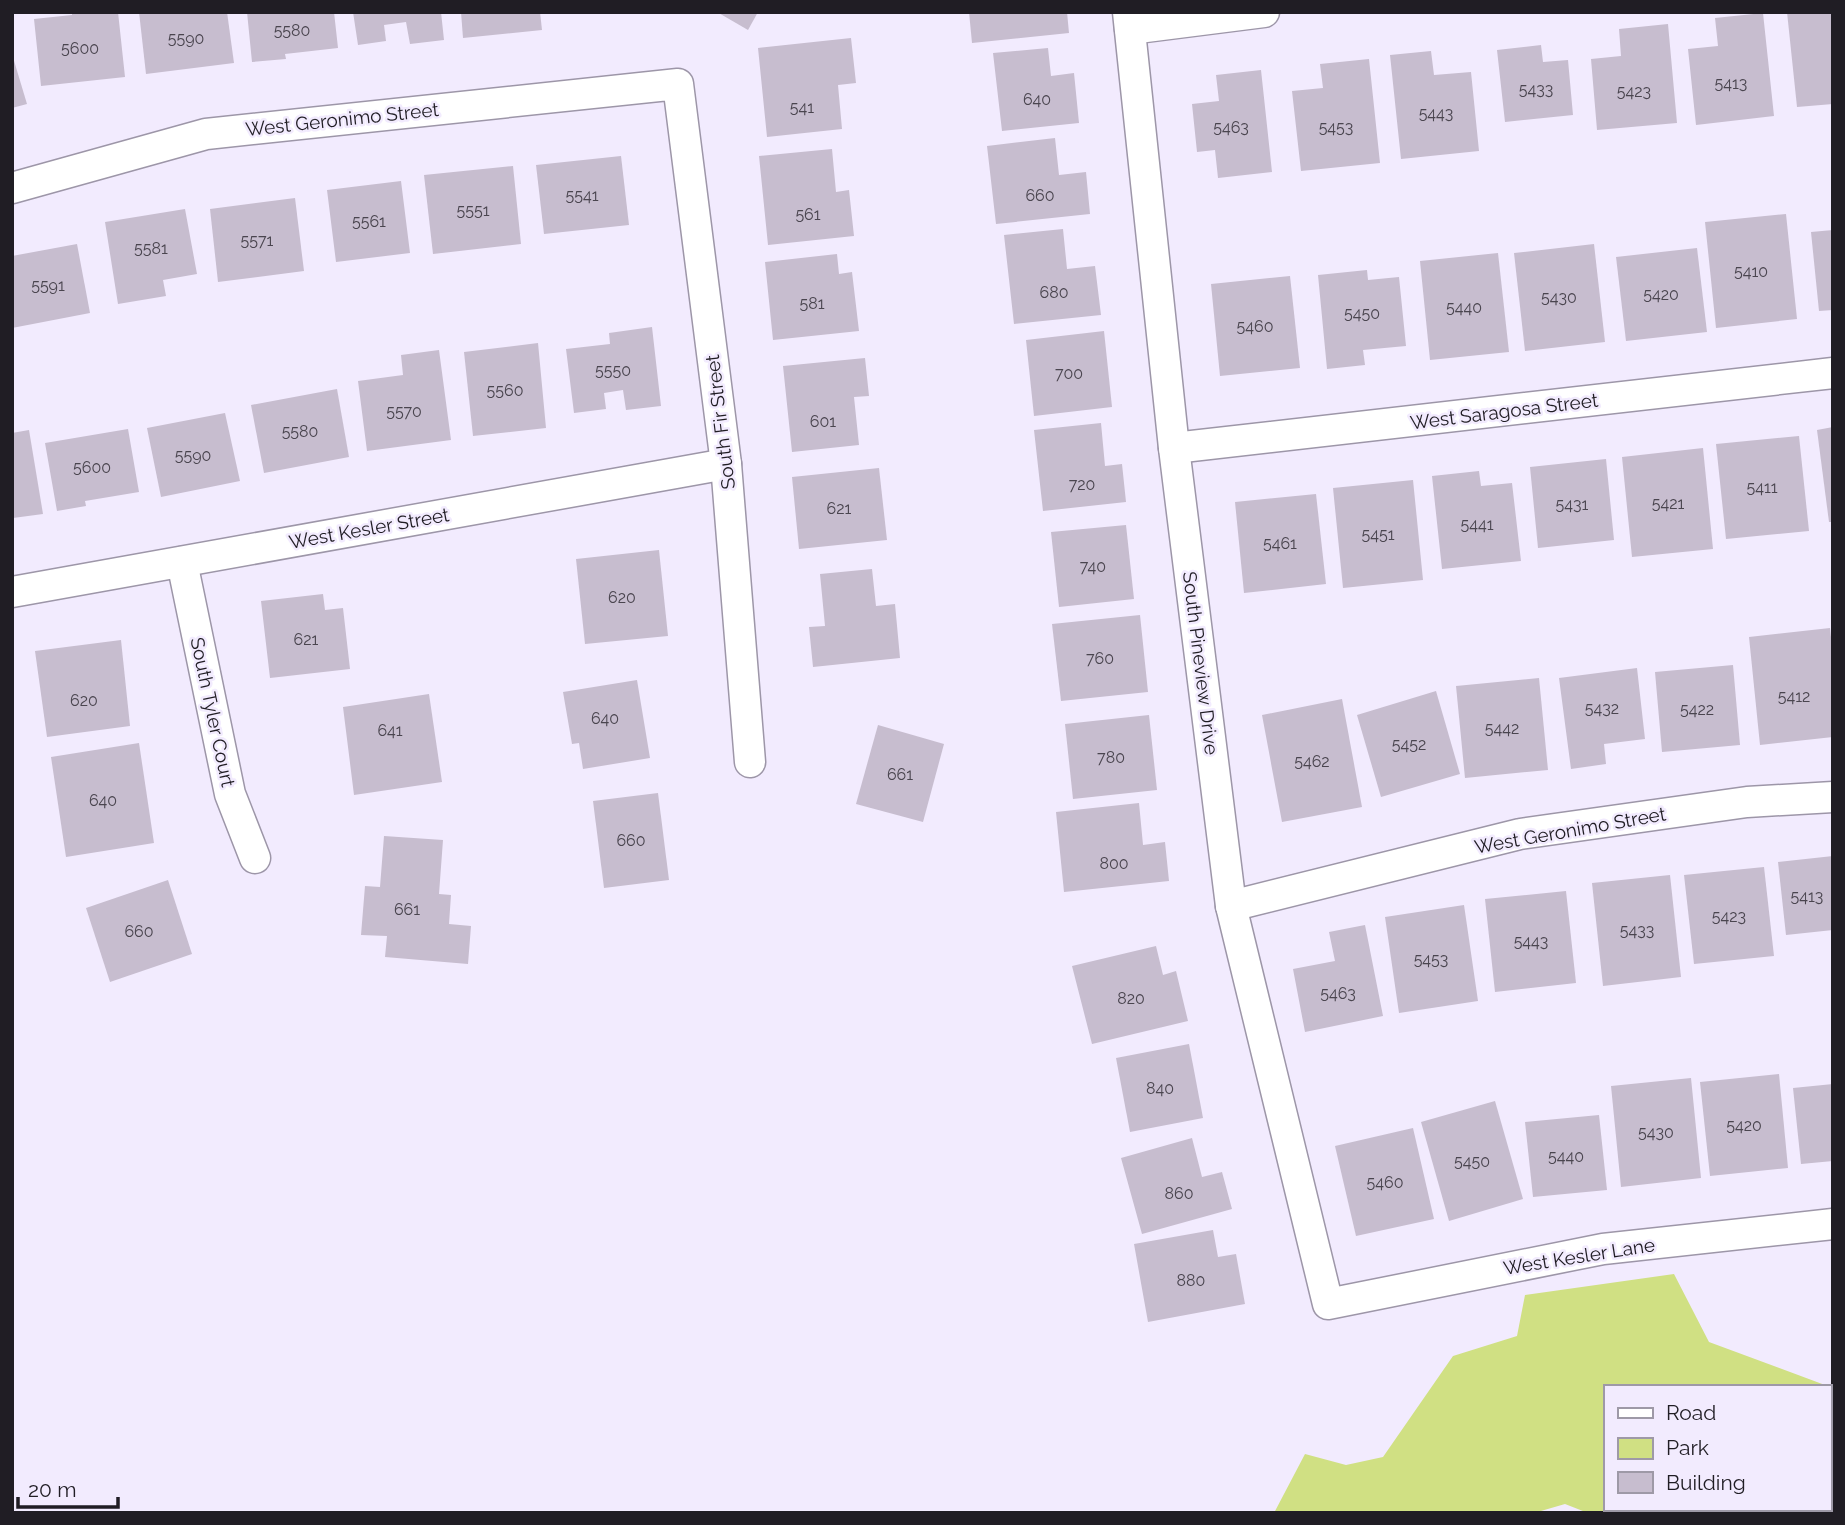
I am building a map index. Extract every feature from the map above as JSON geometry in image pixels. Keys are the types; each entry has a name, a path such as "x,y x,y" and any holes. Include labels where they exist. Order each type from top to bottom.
{"street":[{"path":"1129,21 1264,12"},
{"name":"South Pineview Drive","path":"1129,21 1174,448 1230,906 1328,1304"},
{"name":"West Geronimo Street","path":"12,188 206,134 678,84"},
{"name":"South Fir Street","path":"678,84 726,464 750,762"},
{"name":"West Saragosa Street","path":"1174,448 1833,373"},
{"name":"West Kesler Street","path":"12,592 726,464"},
{"name":"South Tyler Court","path":"182,562 230,794 255,858"},
{"name":"West Geronimo Street","path":"1230,906 1520,834 1747,802 1833,797"},
{"name":"West Kesler Lane","path":"1328,1304 1603,1249 1833,1224"}],"green space":[{"path":"1674,1274 1709,1342 1825,1385 1604,1385 1604,1511 1831,1511 1831,1387 1833,1513 1588,1513 1565,1504 1534,1513 1274,1513 1305,1454 1346,1465 1383,1457 1453,1356 1517,1336 1525,1295"}],"building":[{"path":"72,12 118,12 125,77 41,86 34,19 72,15"},
{"path":"139,12 227,12 234,63 146,74"},
{"path":"247,12 334,12 338,48 285,54 286,59 252,62"},
{"path":"353,12 441,12 444,40 410,44 406,22 384,25 386,41 358,45"},
{"path":"461,12 540,12 542,30 463,38"},
{"path":"717,12 758,12 748,30"},
{"path":"969,12 1067,12 1069,33 972,43"},
{"path":"1787,12 1833,12 1833,104 1797,107"},
{"path":"1763,13 1774,116 1696,125 1688,49 1718,46 1715,18"},
{"path":"1668,24 1677,123 1597,130 1591,59 1621,56 1619,29"},
{"path":"851,38 856,83 838,85 842,129 767,137 758,48"},
{"path":"1541,45 1543,62 1568,60 1573,115 1505,122 1497,50"},
{"path":"1048,48 1051,76 1074,73 1079,123 1002,131 993,53"},
{"path":"1431,51 1434,75 1471,72 1479,151 1401,159 1390,55"},
{"path":"12,54 27,104 12,108"},
{"path":"1369,59 1380,163 1301,171 1292,91 1323,88 1320,64"},
{"path":"1261,70 1272,172 1218,178 1215,150 1197,152 1192,104 1219,101 1216,75"},
{"path":"1055,138 1059,175 1086,172 1090,214 996,224 987,146"},
{"path":"832,149 836,192 849,190 854,236 768,245 759,156"},
{"path":"621,156 629,225 544,234 536,165"},
{"path":"513,166 521,244 433,254 424,175"},
{"path":"401,181 410,253 336,262 327,190"},
{"path":"295,198 304,271 218,282 210,209"},
{"path":"185,209 197,274 163,280 166,296 118,304 105,222"},
{"path":"1786,214 1797,319 1716,328 1705,222"},
{"path":"1063,229 1067,269 1095,266 1101,315 1014,324 1004,235"},
{"path":"1833,230 1833,310 1819,311 1811,232"},
{"path":"77,244 90,313 12,328 12,256"},
{"path":"1594,244 1605,342 1525,351 1514,253"},
{"path":"1697,248 1707,332 1626,341 1616,257"},
{"path":"1498,253 1509,352 1430,360 1420,261"},
{"path":"837,254 839,274 852,272 859,331 773,340 765,262"},
{"path":"1367,270 1368,280 1399,277 1406,346 1363,350 1365,365 1327,369 1318,275"},
{"path":"1290,276 1300,368 1220,376 1211,284"},
{"path":"652,327 661,406 626,410 623,390 604,393 606,409 574,413 566,349 610,344 609,333"},
{"path":"1104,331 1112,407 1034,416 1026,340"},
{"path":"538,343 546,428 473,436 464,352"},
{"path":"439,350 451,440 367,451 358,381 403,375 401,355"},
{"path":"865,358 869,396 854,397 859,445 792,452 783,366"},
{"path":"337,389 349,457 264,473 251,405"},
{"path":"225,413 240,481 161,497 147,428"},
{"path":"1101,423 1105,466 1122,464 1126,502 1043,511 1034,430"},
{"path":"1833,427 1833,522 1829,522 1817,430"},
{"path":"128,429 139,492 85,501 86,506 57,511 45,443"},
{"path":"29,430 43,514 13,518 12,433"},
{"path":"1799,436 1809,531 1726,539 1716,444"},
{"path":"1703,448 1713,549 1632,557 1622,457"},
{"path":"1606,459 1614,540 1538,548 1530,467"},
{"path":"879,468 887,540 799,549 792,477"},
{"path":"1479,471 1481,486 1512,483 1521,561 1442,569 1432,476"},
{"path":"1413,480 1423,580 1343,588 1333,488"},
{"path":"1316,494 1326,584 1244,593 1235,502"},
{"path":"1126,525 1134,599 1059,607 1051,532"},
{"path":"659,550 668,636 585,644 576,559"},
{"path":"872,569 876,606 895,604 900,658 813,667 809,627 825,626 820,574"},
{"path":"323,594 325,610 343,608 350,669 270,678 261,601"},
{"path":"1140,615 1148,692 1061,701 1052,624"},
{"path":"1830,628 1833,655 1833,737 1760,745 1749,637"},
{"path":"121,640 130,726 47,737 35,651"},
{"path":"1733,665 1740,745 1662,752 1655,672"},
{"path":"1637,668 1645,739 1604,744 1606,764 1571,769 1559,678"},
{"path":"1539,678 1548,770 1465,778 1456,686"},
{"path":"637,680 650,758 583,769 579,743 572,744 563,692"},
{"path":"1436,691 1460,774 1381,797 1357,715"},
{"path":"429,694 442,782 354,795 343,707"},
{"path":"1342,699 1362,807 1282,822 1262,715"},
{"path":"1149,715 1157,790 1073,799 1065,724"},
{"path":"878,725 944,744 923,822 856,804"},
{"path":"139,743 154,843 66,857 51,757"},
{"path":"658,793 669,880 604,888 593,801"},
{"path":"1139,803 1143,845 1165,842 1169,881 1064,892 1056,812"},
{"path":"384,836 443,840 439,894 451,895 449,924 471,926 468,964 385,957 387,936 361,935 365,886 380,887"},
{"path":"1833,856 1833,930 1786,935 1778,862"},
{"path":"1764,867 1774,956 1694,964 1684,875"},
{"path":"1670,875 1681,977 1603,986 1592,883"},
{"path":"168,880 192,954 110,982 86,908"},
{"path":"1566,891 1576,983 1495,992 1485,899"},
{"path":"1464,905 1478,1001 1399,1013 1385,917"},
{"path":"1365,925 1383,1016 1305,1032 1293,969 1335,961 1329,932"},
{"path":"1156,946 1163,975 1176,971 1188,1021 1092,1044 1072,966"},
{"path":"1189,1044 1203,1118 1130,1132 1116,1058"},
{"path":"1779,1074 1788,1168 1710,1176 1700,1082"},
{"path":"1691,1078 1701,1178 1621,1187 1611,1086"},
{"path":"1833,1084 1833,1161 1801,1164 1793,1088"},
{"path":"1495,1101 1523,1199 1449,1221 1421,1122"},
{"path":"1599,1115 1607,1190 1533,1197 1525,1122"},
{"path":"1413,1128 1434,1219 1356,1236 1335,1146"},
{"path":"1192,1138 1202,1177 1222,1172 1232,1209 1142,1234 1121,1158"},
{"path":"1213,1230 1218,1257 1236,1254 1245,1304 1148,1322 1134,1244"}]}
